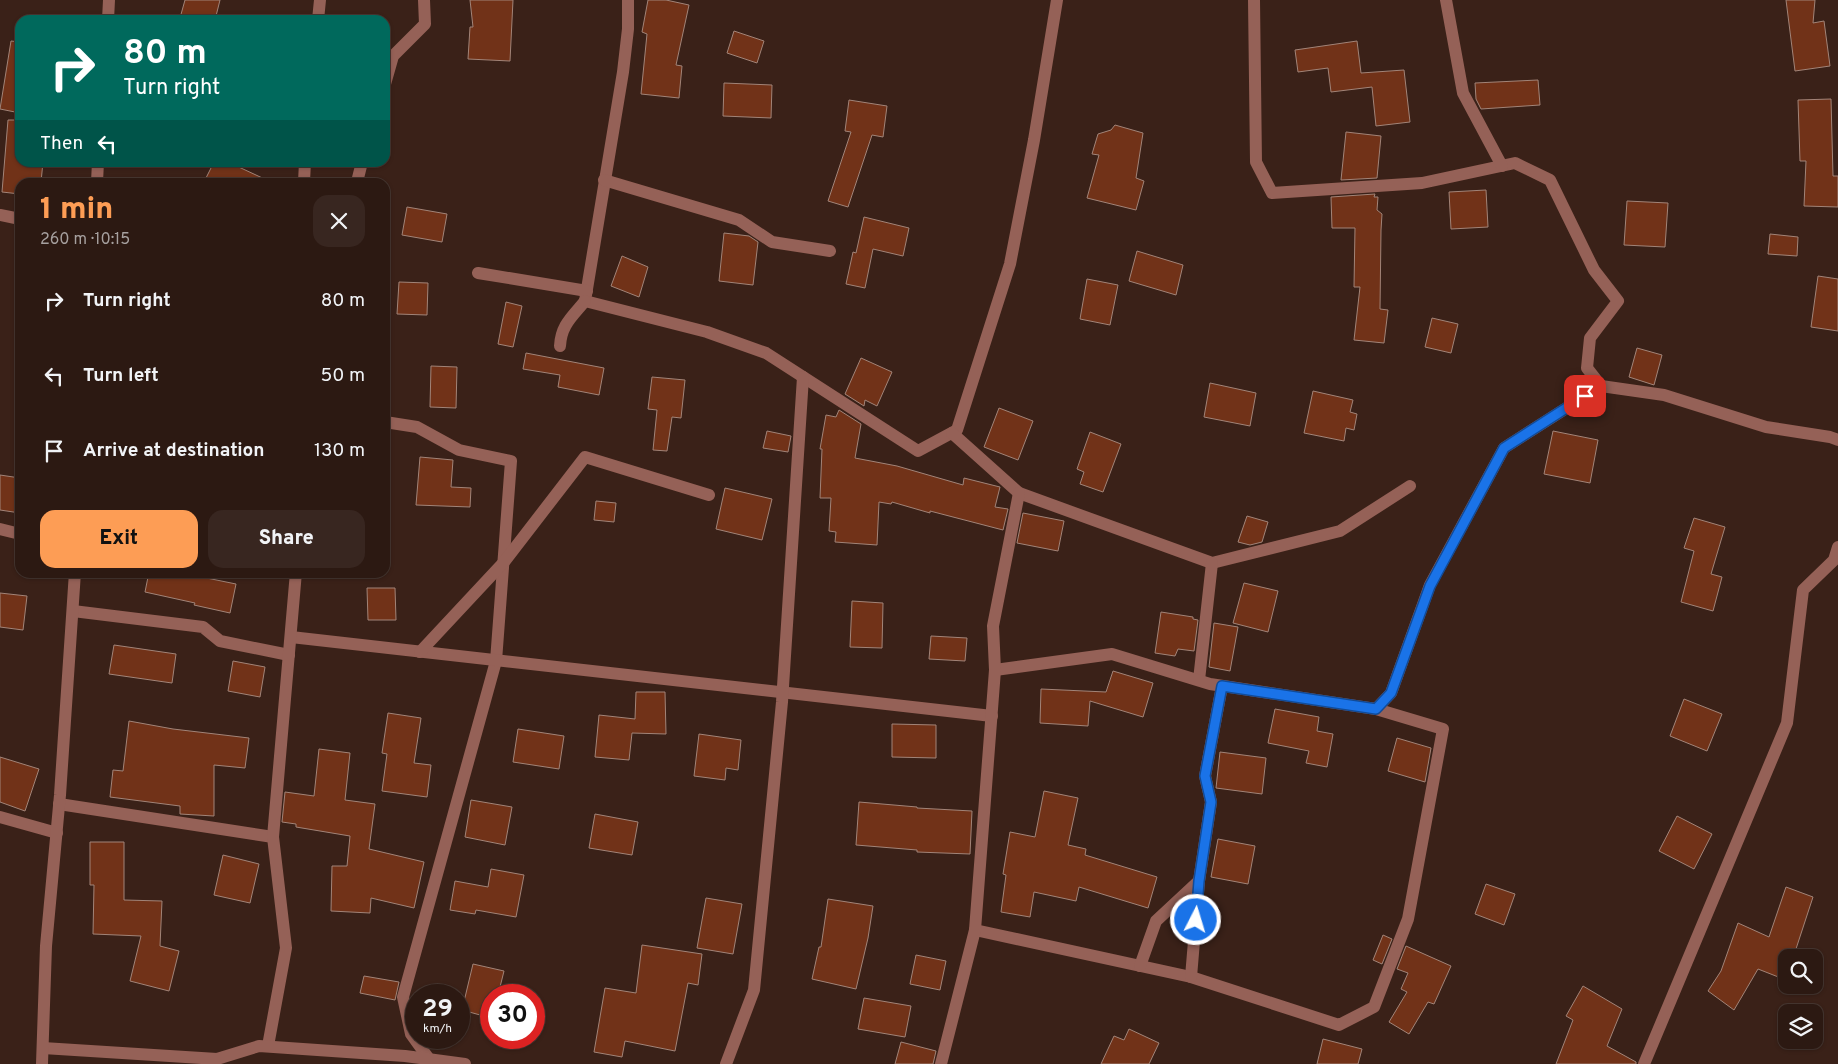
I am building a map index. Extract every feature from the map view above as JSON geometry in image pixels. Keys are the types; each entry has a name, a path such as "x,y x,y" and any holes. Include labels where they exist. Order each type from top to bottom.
{"street":[{"path":"108,15 110,0"},
{"path":"318,15 320,0"},
{"path":"390,66 393,56 425,24 424,0"},
{"path":"560,346 561,334 586,296 604,180 624,72 628,29 628,0"},
{"path":"478,274 586,296 707,332 766,353 918,452 957,430 1010,264 1034,140 1057,0"},
{"path":"1254,0 1256,162 1272,193 1422,184 1515,163 1550,180 1594,270 1618,301 1590,338 1587,368 1601,386"},
{"path":"1446,0 1463,93 1502,166"},
{"path":"604,180 739,220 772,242 830,251"},
{"path":"0,215 15,218"},
{"path":"726,1064 754,990 782,693 803,377"},
{"path":"1376,709 1391,693 1430,586 1504,448 1601,386 1664,394 1766,427 1830,437 1838,440"},
{"path":"390,423 417,427 459,450 511,461 496,661 403,997 411,1034 429,1059"},
{"path":"952,433 1018,492 1212,563 1340,531 1410,486"},
{"path":"420,652 504,562 585,457 709,495"},
{"path":"941,1064 975,930 995,670 992,626 1018,492"},
{"path":"0,529 15,533"},
{"path":"1644,1064 1787,723 1803,590 1834,560 1838,546"},
{"path":"1200,680 1212,563"},
{"path":"42,1064 46,946 57,833 75,578"},
{"path":"268,1046 286,948 273,837 296,578"},
{"path":"73,611 204,627 220,641 289,655"},
{"path":"291,637 992,716"},
{"path":"975,930 1191,978 1339,1024 1374,1007 1408,919 1443,729 1376,709 1222,686 1112,654 995,670"},
{"path":"1191,978 1199,881 1211,802 1205,776 1222,686"},
{"path":"59,804 273,837"},
{"path":"0,817 57,833"},
{"path":"1140,966 1156,921 1199,881"},
{"path":"43,1048 216,1059 259,1046 268,1046 405,1056 465,1064"}],"building":[{"path":"185,0 220,0 216,15 181,15"},
{"path":"470,0 513,0 510,61 468,59 470,27 473,27"},
{"path":"648,0 666,0 689,5 676,65 682,66 679,98 641,94 647,34 642,32"},
{"path":"1786,0 1815,0 1813,23 1824,21 1830,66 1795,71"},
{"path":"734,31 764,41 757,63 727,53"},
{"path":"11,41 15,41 15,112 0,109"},
{"path":"1357,41 1361,73 1404,70 1410,122 1376,126 1372,87 1331,92 1328,68 1298,72 1295,50"},
{"path":"1538,80 1540,105 1481,109 1476,99 1475,83"},
{"path":"724,83 772,85 771,118 723,116"},
{"path":"1831,99 1833,176 1838,176 1838,207 1804,206 1806,161 1800,161 1798,100"},
{"path":"849,100 887,106 883,137 872,135 848,207 828,201 851,132 845,131"},
{"path":"8,120 15,120 15,167 42,167 41,178 15,178 15,193 2,192"},
{"path":"1115,125 1143,133 1136,178 1144,181 1136,210 1087,198 1099,155 1092,154 1098,134 1111,130"},
{"path":"1346,132 1381,136 1377,178 1341,180"},
{"path":"212,167 239,167 262,178 206,178"},
{"path":"1486,190 1488,227 1451,229 1449,192"},
{"path":"1375,194 1374,197 1378,197 1377,210 1382,214 1380,309 1388,310 1384,343 1354,340 1360,287 1354,287 1355,228 1332,228 1331,197"},
{"path":"1627,201 1668,203 1665,247 1624,245"},
{"path":"407,207 447,214 442,242 402,235"},
{"path":"864,217 909,228 903,256 873,249 865,288 846,284 853,252 856,253"},
{"path":"724,233 749,236 758,242 753,285 719,281"},
{"path":"1770,234 1798,237 1797,256 1768,254"},
{"path":"1137,251 1183,265 1176,295 1129,281"},
{"path":"622,256 648,267 639,297 611,286"},
{"path":"1818,276 1838,279 1838,331 1811,327"},
{"path":"1087,279 1118,285 1110,325 1080,319"},
{"path":"399,282 428,283 427,315 397,314"},
{"path":"506,302 522,306 513,347 498,344"},
{"path":"1432,318 1458,324 1451,353 1425,347"},
{"path":"1637,348 1662,355 1654,385 1629,377"},
{"path":"526,353 604,368 599,395 558,387 560,375 523,369"},
{"path":"861,358 892,372 877,406 865,400 864,406 845,394"},
{"path":"431,366 457,367 456,408 430,407"},
{"path":"652,377 685,380 681,418 672,417 667,451 653,450 657,410 648,409"},
{"path":"1210,383 1256,393 1250,426 1204,417"},
{"path":"1313,391 1353,400 1350,412 1357,414 1354,430 1346,428 1344,441 1304,433"},
{"path":"999,408 1033,421 1018,460 984,447"},
{"path":"839,410 861,424 855,458 897,466 963,485 964,478 1000,487 995,507 1008,509 1003,530 892,502 891,504 879,502 877,545 835,542 836,532 829,531 831,498 820,498 822,449 820,449 826,415 836,417"},
{"path":"767,431 791,436 788,452 763,448"},
{"path":"1553,431 1598,440 1590,483 1544,474"},
{"path":"1090,432 1121,444 1103,492 1080,484 1084,472 1077,469"},
{"path":"420,457 453,460 451,487 471,488 470,507 416,505"},
{"path":"0,475 15,477 15,512 0,510"},
{"path":"725,488 772,499 762,540 716,529"},
{"path":"596,501 616,503 614,522 594,520"},
{"path":"1023,513 1064,521 1058,551 1017,543"},
{"path":"1247,516 1268,522 1262,542 1250,545 1238,542"},
{"path":"1694,518 1725,527 1711,574 1722,577 1713,611 1681,602 1694,551 1684,548"},
{"path":"148,578 207,578 236,584 230,613 145,592"},
{"path":"1244,583 1278,591 1268,632 1233,623"},
{"path":"367,588 395,588 396,620 368,620"},
{"path":"0,593 27,596 23,630 0,627"},
{"path":"852,601 883,603 882,648 850,647"},
{"path":"1161,612 1193,617 1193,619 1198,620 1194,651 1178,649 1175,656 1155,653"},
{"path":"1214,623 1238,627 1230,671 1209,667"},
{"path":"931,636 967,638 965,661 929,659"},
{"path":"114,645 176,654 172,683 109,674"},
{"path":"233,661 265,667 260,697 228,691"},
{"path":"1113,671 1153,683 1143,717 1090,701 1088,726 1040,723 1041,689 1106,692"},
{"path":"636,692 665,692 666,734 632,733 629,760 595,757 599,715 635,719"},
{"path":"1684,699 1722,714 1707,751 1670,736"},
{"path":"1275,709 1319,717 1317,731 1333,734 1327,767 1306,763 1309,751 1268,743"},
{"path":"388,713 421,718 414,763 431,765 427,797 382,791 387,754 382,753"},
{"path":"129,721 173,729 249,738 245,768 214,765 214,816 180,814 180,806 110,797 113,770 123,771"},
{"path":"892,724 936,725 936,758 892,757"},
{"path":"518,729 564,736 559,769 513,762"},
{"path":"699,734 741,740 738,770 726,768 725,780 694,776"},
{"path":"1397,738 1431,748 1425,782 1388,771"},
{"path":"319,749 350,753 345,800 375,804 369,849 424,862 414,908 371,898 370,913 331,911 332,866 347,866 350,836 296,827 296,824 282,822 285,792 314,796"},
{"path":"1220,752 1266,758 1262,794 1216,788"},
{"path":"0,757 39,769 25,811 0,802"},
{"path":"1044,791 1078,798 1068,845 1086,849 1085,855 1157,877 1148,908 1079,887 1076,901 1034,892 1030,917 1001,912 1006,875 1003,874 1010,832 1035,837"},
{"path":"471,800 512,807 505,845 465,837"},
{"path":"859,802 972,811 970,854 917,852 917,850 856,845"},
{"path":"595,814 638,822 632,855 589,848"},
{"path":"1677,816 1712,834 1694,869 1659,851"},
{"path":"1218,839 1255,846 1248,884 1211,877"},
{"path":"90,842 124,842 124,900 162,901 160,946 179,951 169,991 130,981 141,936 93,934 94,885 90,885"},
{"path":"223,855 259,864 250,903 214,895"},
{"path":"491,869 524,875 516,917 476,910 475,914 450,910 455,881 488,887"},
{"path":"1486,884 1515,894 1504,925 1475,914"},
{"path":"1786,887 1813,897 1796,949 1778,949 1778,977 1758,969 1734,1010 1708,991 1721,971 1738,923 1769,937"},
{"path":"706,898 742,904 733,954 697,948"},
{"path":"828,899 873,906 868,938 856,989 812,979 819,947 821,947"},
{"path":"1383,935 1392,939 1382,964 1373,960"},
{"path":"642,945 702,954 698,985 688,983 675,1051 625,1041 622,1057 594,1052 605,988 636,993"},
{"path":"1406,946 1451,966 1434,1004 1428,1002 1409,1034 1389,1022 1407,992 1401,989 1408,973 1397,969"},
{"path":"916,955 946,961 940,990 910,984"},
{"path":"473,964 504,971 501,984 480,984 480,1015 470,1012 470,984 468,984"},
{"path":"364,976 399,982 395,1000 360,993"},
{"path":"1583,986 1622,1009 1607,1046 1636,1062 1636,1064 1556,1064 1573,1020 1566,1016"},
{"path":"864,998 911,1006 905,1037 858,1029"},
{"path":"1129,1029 1159,1043 1149,1064 1101,1064 1114,1036 1124,1040"},
{"path":"1323,1039 1362,1049 1358,1064 1317,1064"},
{"path":"901,1042 936,1051 933,1064 895,1064"}],"route":[{"path":"1196,920 1199,881 1211,802 1205,776 1222,686 1376,709 1391,693 1430,586 1504,448 1585,396"}]}
